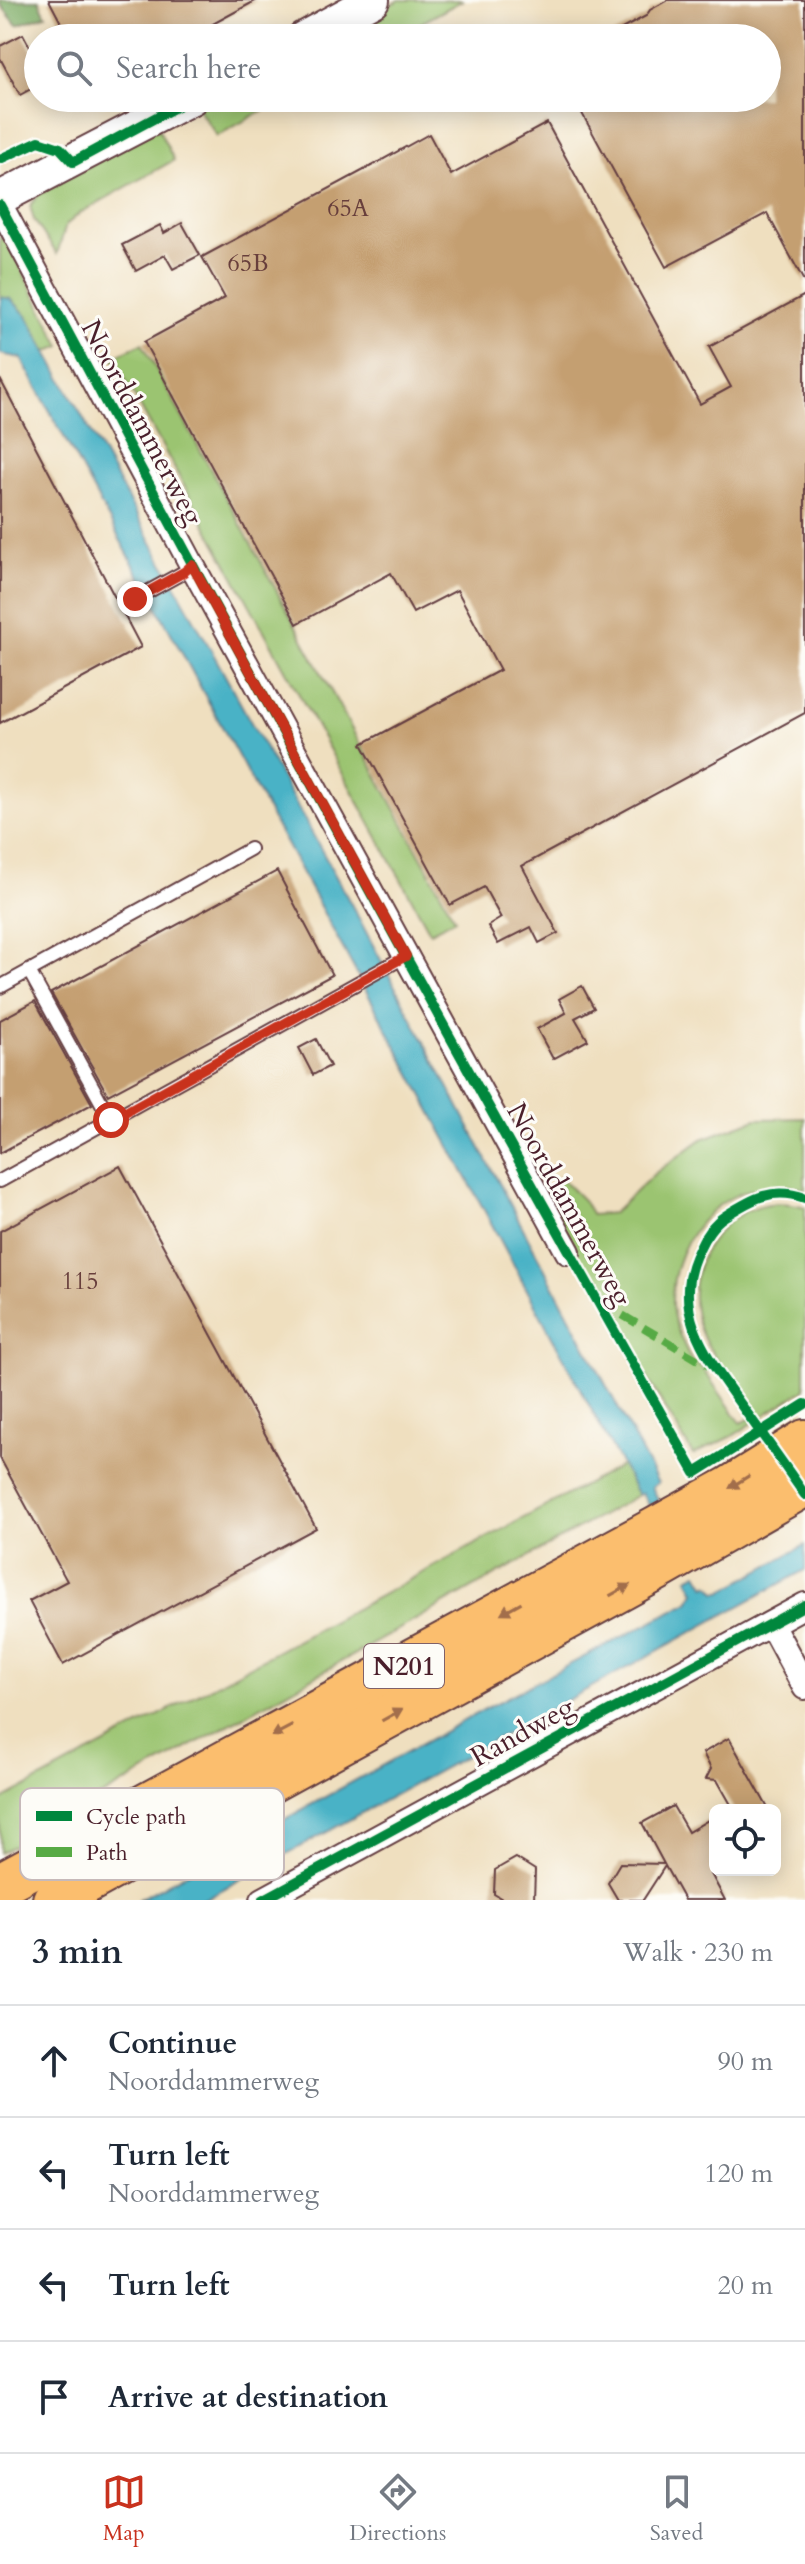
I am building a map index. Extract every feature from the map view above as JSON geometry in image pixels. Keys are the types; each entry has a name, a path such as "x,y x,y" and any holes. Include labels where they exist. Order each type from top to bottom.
{"highway":[{"name":"N201","path":"177,1788 728,1489 805,1441"},
{"name":"N201","path":"258,1788 805,1485"},
{"name":"N201","path":"0,1884 20,1873"},
{"name":"N201","path":"54,1900 90,1880"}],"street":[{"path":"329,24 373,0"},
{"path":"0,198 165,112"},
{"name":"Noorddammerweg","path":"0,205 188,569 568,1252"},
{"name":"Randweg","path":"263,1900 805,1605"},
{"path":"771,1624 805,1687"}],"lane":[{"path":"132,601 188,569"},
{"path":"0,987 250,849"},
{"path":"0,1181 402,958"},
{"path":"29,971 111,1120"}],"green space":[{"path":"0,0 39,0 46,15 17,25"},
{"path":"399,0 463,0 419,24 354,24"},
{"path":"200,112 260,112 217,136"},
{"path":"158,128 174,160 80,213 66,225 57,254 34,220 30,206 40,193"},
{"path":"0,236 9,245 61,346 47,352 27,316 11,299 0,298"},
{"path":"142,343 455,919 430,932 113,357"},
{"path":"805,1118 805,1189 778,1186 753,1189 730,1198 710,1212 694,1231 682,1253 674,1277 672,1304 677,1327 692,1362 700,1365 741,1423 758,1415 704,1339 694,1302 696,1277 703,1254 716,1234 734,1218 755,1208 779,1203 805,1207 805,1389 731,1437 693,1455 642,1369 607,1299 569,1249 550,1199 560,1177 583,1200 592,1215 613,1213 654,1174 702,1139 756,1119"},
{"path":"622,1465 638,1495 116,1788 24,1788"},
{"path":"20,1790 20,1842 0,1853 0,1801"}],"water":[{"path":"1,297 11,299 27,316 356,913 658,1483 652,1487 659,1501 649,1506 642,1493 638,1495 21,358 0,354"},
{"path":"805,1545 805,1570 284,1856 284,1820 689,1602 695,1592 688,1578 698,1573 706,1586 709,1584 716,1592"},
{"path":"174,1880 239,1880 203,1900 138,1900"}],"building":[{"path":"49,0 257,0 213,24 62,24"},
{"path":"668,0 805,0 805,283 767,213 666,267 581,112 781,112 781,24 631,24 646,16 650,10"},
{"path":"24,36 24,93 20,95 0,58 0,46"},
{"path":"547,123 700,404 731,387 709,347 805,295 805,713 522,866 558,933 539,943 531,927 498,944 488,926 501,918 484,887 450,905 362,744 500,670 457,590 413,613 391,573 297,624 144,342 225,298 202,257 429,134 451,175"},
{"path":"182,223 200,255 173,269 165,255 136,271 122,245 160,225 164,233"},
{"path":"0,379 141,647 0,723"},
{"path":"277,871 332,975 108,1095 51,993"},
{"path":"582,986 594,1008 575,1018 588,1040 553,1059 537,1029 566,1013 559,999"},
{"path":"35,1001 92,1104 0,1153 0,1020"},
{"path":"316,1039 330,1066 313,1075 299,1048"},
{"path":"120,1166 316,1528 63,1665 29,1601 67,1581 0,1458 0,1231"},
{"path":"729,1738 766,1804 731,1804 717,1780 706,1779 711,1769 703,1753"},
{"path":"673,1806 688,1832 709,1820 709,1876 712,1876 725,1900 684,1900 665,1866 643,1900 618,1900 608,1883 620,1863 664,1864 642,1823"},
{"path":"516,1858 535,1870 534,1900 504,1900 494,1894 495,1870"}],"marked path":[{"path":"602,1303 712,1368"}],"cycle path":[{"path":"0,159 39,141 60,148 73,162 166,112"},
{"path":"0,205 343,842 695,1473 805,1404"},
{"path":"805,1198 783,1193 763,1196 721,1219 699,1249 690,1272 688,1293 690,1314 706,1354 805,1495"},
{"path":"263,1900 805,1605"}],"route":[{"path":"111,1120 406,956 192,565 135,599"}]}
